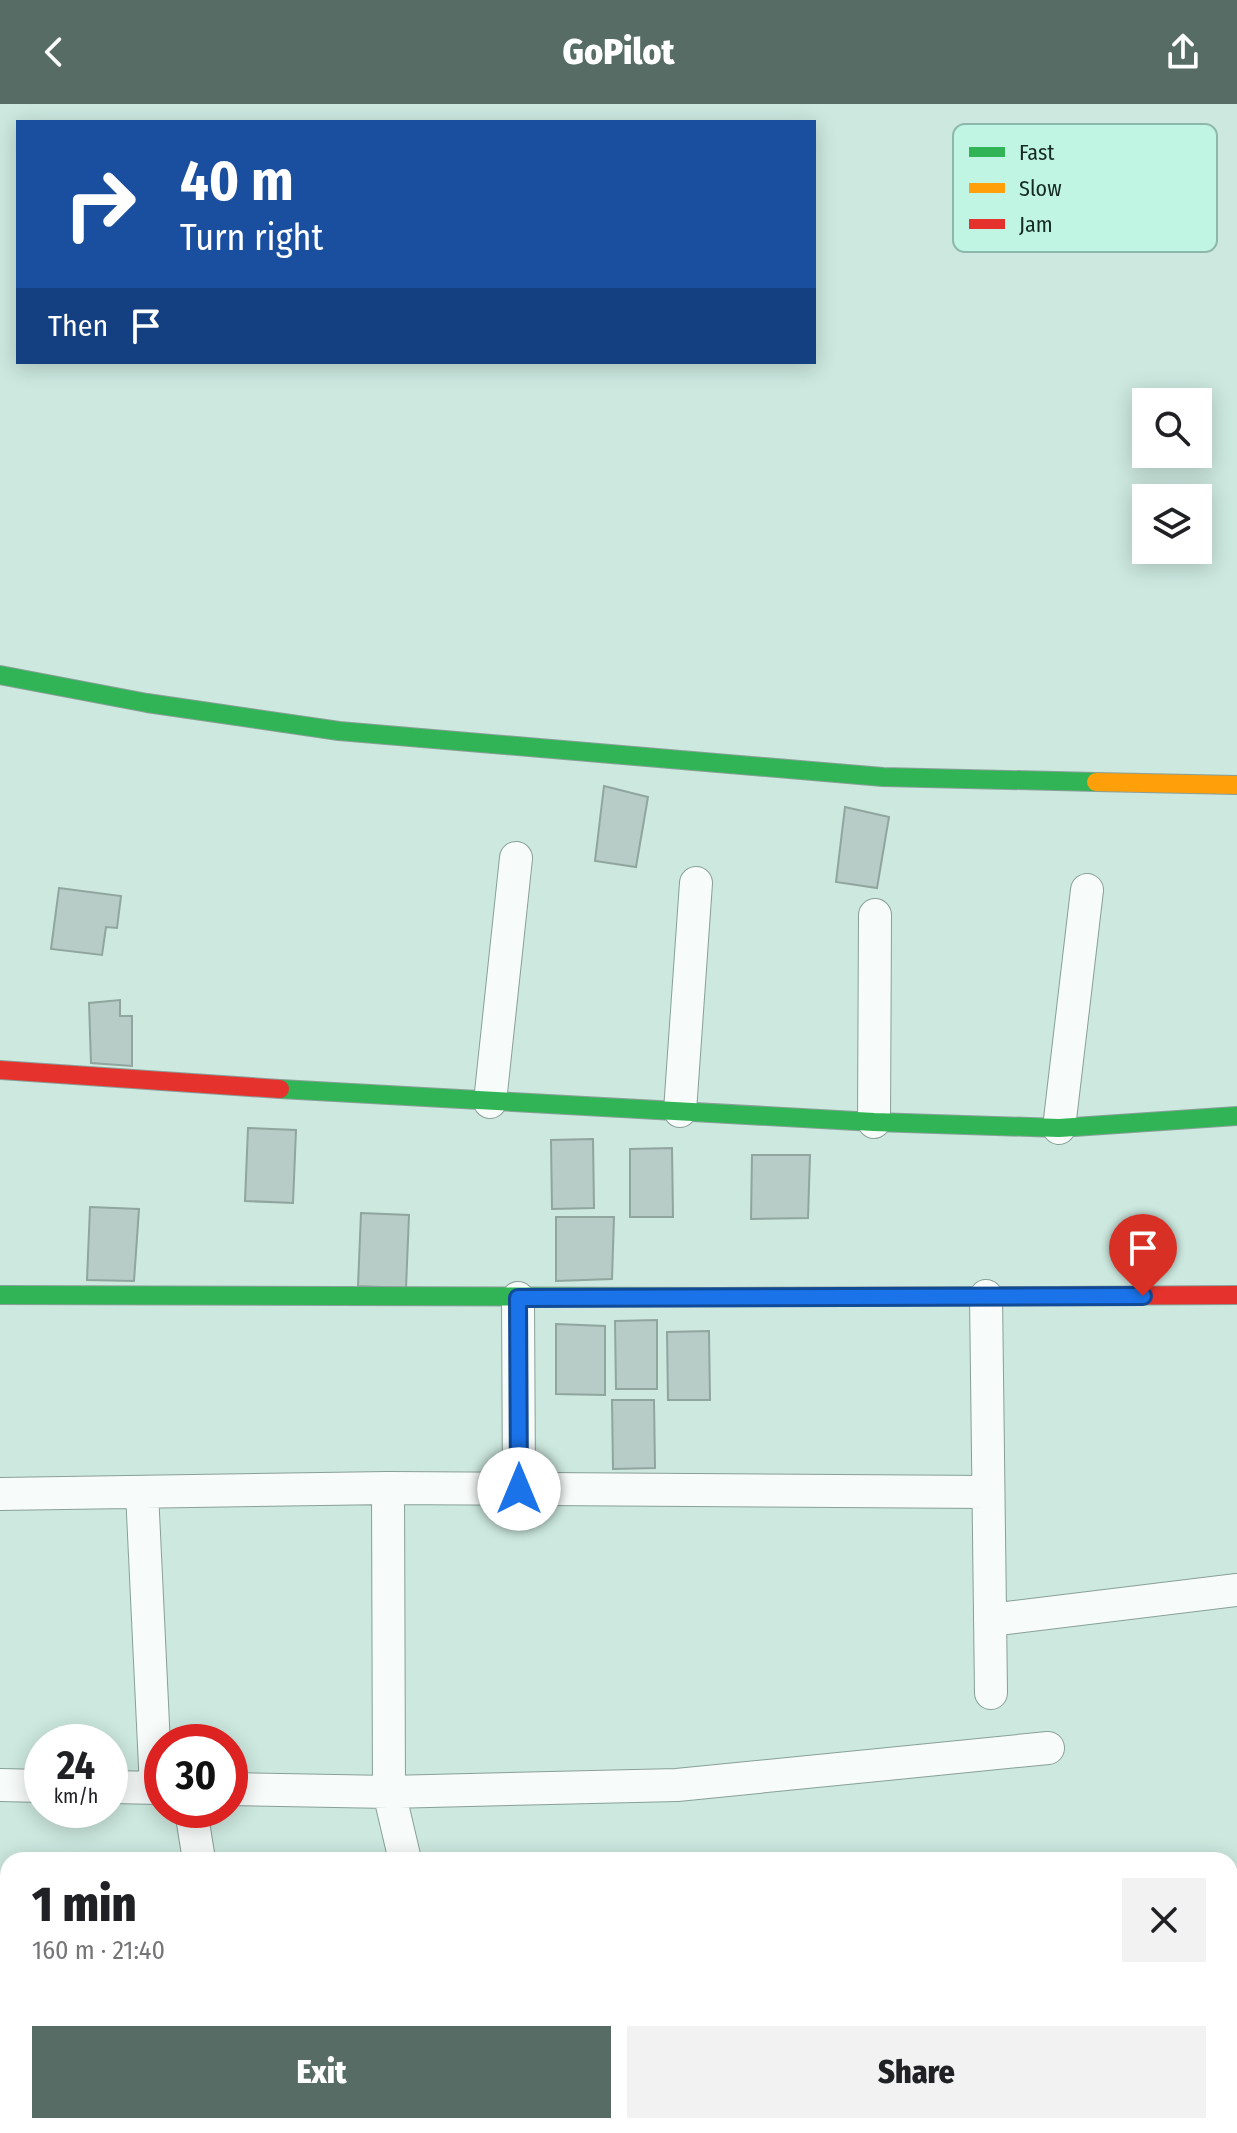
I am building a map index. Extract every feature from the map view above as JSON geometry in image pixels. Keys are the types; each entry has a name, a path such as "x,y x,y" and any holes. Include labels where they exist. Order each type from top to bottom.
{"street":[{"path":"0,675 147,703 339,731 576,753 883,777 1237,785"},
{"path":"490,1102 516,858"},
{"path":"680,1111 696,883"},
{"path":"1059,1128 1087,890"},
{"path":"874,1122 875,915"},
{"path":"0,1070 490,1102 874,1122 1059,1128 1237,1116"},
{"path":"0,1295 518,1298 1237,1295"},
{"path":"986,1296 991,1693"},
{"path":"518,1298 519,1489"},
{"path":"0,1494 388,1488 988,1492"},
{"path":"388,1488 389,1792 403,1852"},
{"path":"142,1492 155,1724"},
{"path":"990,1620 1237,1590"},
{"path":"248,1789 389,1792 677,1785 1048,1748"},
{"path":"0,1785 24,1786"},
{"path":"194,1828 198,1852"}],"building":[{"path":"604,786 648,797 636,867 595,861"},
{"path":"845,807 889,817 877,888 836,882"},
{"path":"59,888 121,896 117,928 106,927 102,955 51,949"},
{"path":"120,1000 120,1016 132,1016 132,1066 91,1063 89,1003"},
{"path":"248,1128 296,1130 293,1203 245,1201"},
{"path":"593,1139 594,1208 552,1209 551,1140"},
{"path":"672,1148 673,1217 630,1217 630,1149"},
{"path":"752,1155 810,1155 808,1218 751,1219"},
{"path":"90,1207 139,1209 134,1281 87,1280"},
{"path":"361,1213 409,1215 406,1288 358,1286"},
{"path":"556,1217 614,1217 612,1279 556,1281"},
{"path":"657,1320 657,1389 616,1389 615,1321"},
{"path":"556,1324 605,1326 605,1395 556,1394"},
{"path":"709,1331 710,1400 668,1400 667,1332"},
{"path":"612,1400 654,1400 655,1468 613,1469"}],"traffic: fast":[{"path":"0,675 147,703 339,731 883,777 1096,782"},
{"path":"280,1089 874,1122 1059,1128 1237,1116"},
{"path":"0,1295 717,1297"}],"traffic: slow":[{"path":"1096,782 1237,785"},
{"path":"717,1297 1053,1296"}],"traffic: jam":[{"path":"0,1070 280,1089"},
{"path":"1053,1296 1237,1295"}],"route":[{"path":"519,1489 518,1298 1143,1296"}]}
